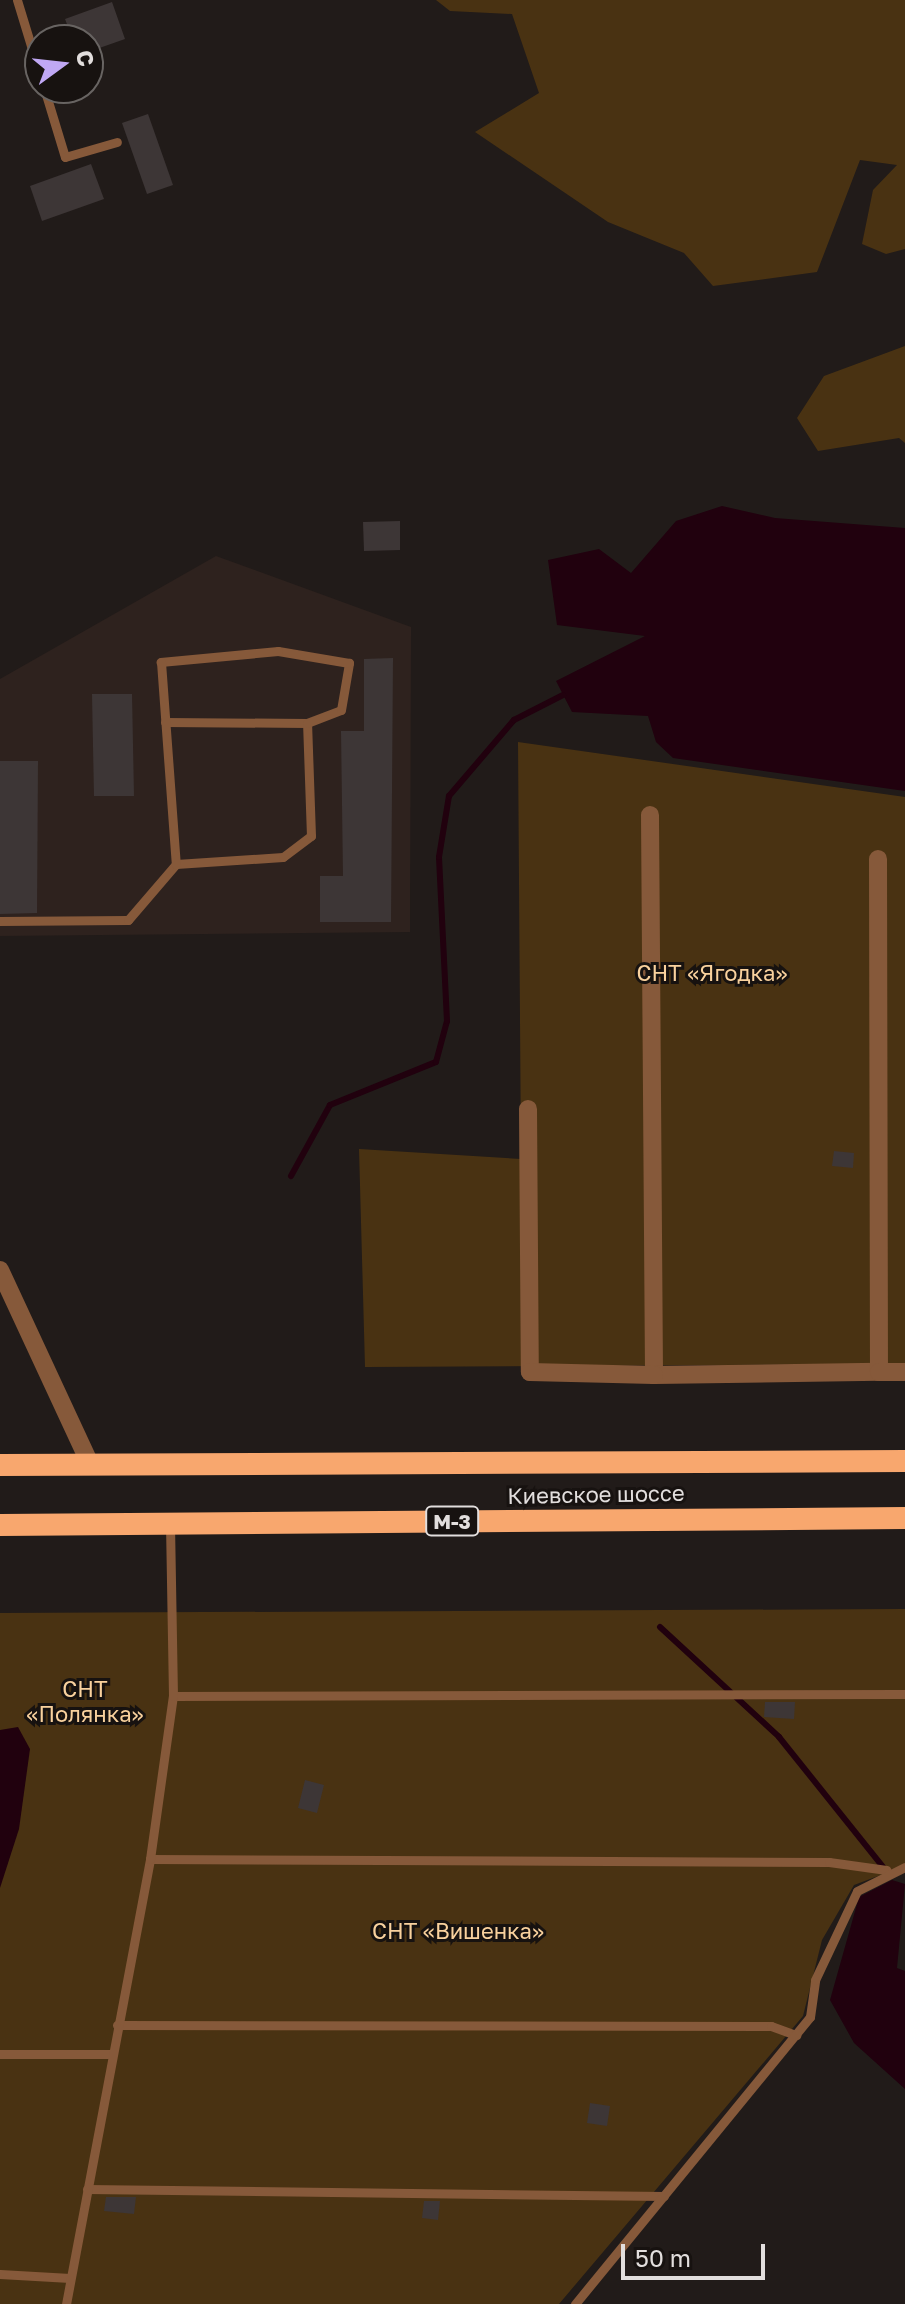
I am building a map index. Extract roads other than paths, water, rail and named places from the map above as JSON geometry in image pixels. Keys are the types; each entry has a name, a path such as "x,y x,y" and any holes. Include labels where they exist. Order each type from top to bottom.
{"highway":[{"name":"Киевское шоссе","path":"0,1465 905,1461"},
{"name":"Киевское шоссе","path":"0,1525 905,1518"}],"street":[{"path":"650,815 654,1375"},
{"path":"878,859 879,1372"},
{"path":"528,1109 530,1372 654,1375 905,1372"},
{"path":"0,1270 90,1464"}],"lane":[{"path":"17,0 24,24"},
{"path":"49,104 65,157 117,142"},
{"path":"0,921 128,920 176,864 165,722 161,662 278,651 349,663 341,710 307,723 165,722"},
{"path":"176,864 283,857 311,836 307,723"},
{"path":"66,2304 150,1859 173,1696 170,1524"},
{"path":"173,1696 905,1694"},
{"path":"150,1859 829,1862 886,1870 905,1867"},
{"path":"575,2304 810,2017 815,1980 857,1891 886,1870"},
{"path":"117,2025 771,2026 796,2035"},
{"path":"0,2054 112,2054"},
{"path":"87,2189 664,2196"},
{"path":"0,2274 70,2278"}],"waterway":[{"path":"291,1176 330,1105 436,1062 447,1021 439,857 449,796 514,720 563,695"},
{"path":"660,1627 779,1737 883,1867"}],"park label":[{"name":"СНТ «Ягодка»","path":"712,973"},
{"name":"СНТ «Полянка»","path":"85,1700"},
{"name":"СНТ «Вишенка»","path":"458,1931"}]}
